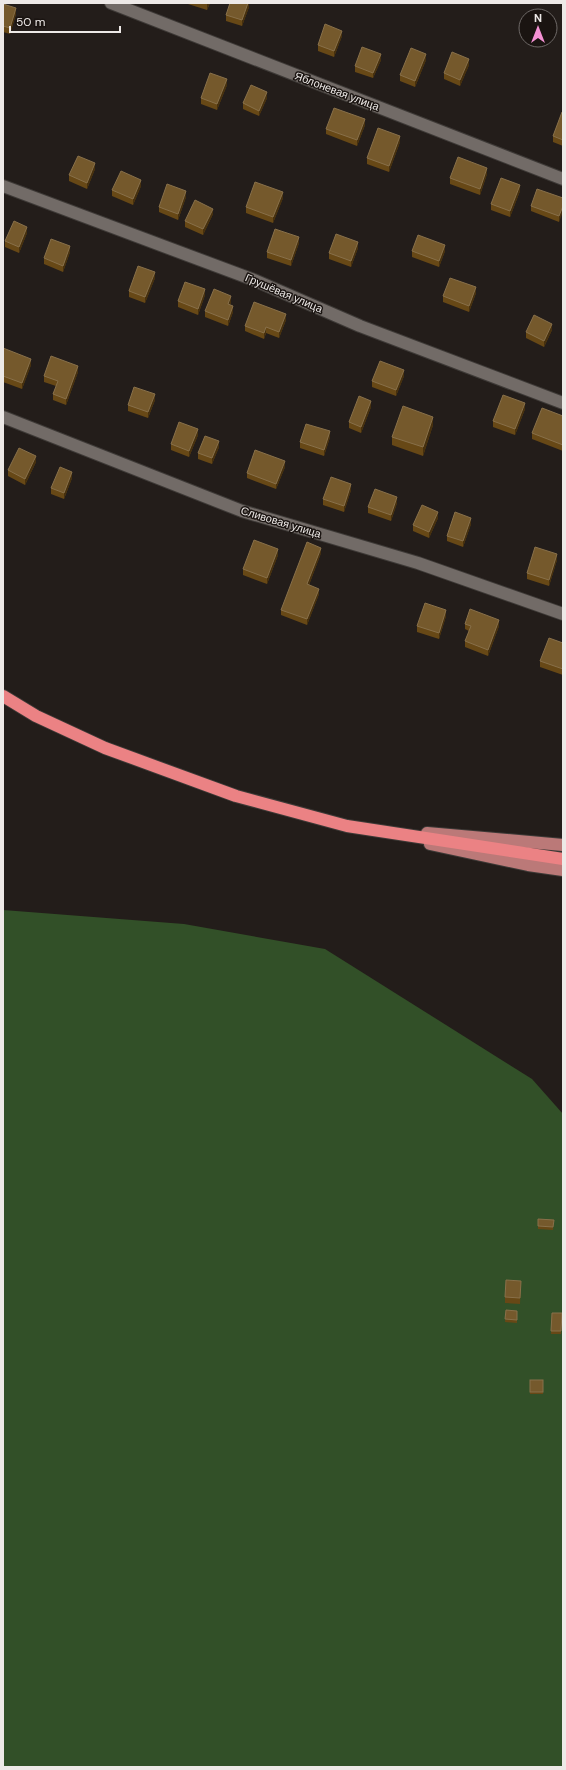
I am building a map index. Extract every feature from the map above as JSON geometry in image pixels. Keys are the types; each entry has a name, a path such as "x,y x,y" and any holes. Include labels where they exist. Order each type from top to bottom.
{"highway":[{"path":"3,696 36,716 105,748 236,796 346,826 563,859"}],"main road":[{"path":"346,826 563,845"},
{"path":"346,826 528,865 563,870"}],"street":[{"name":"Яблоневая улица","path":"111,3 563,179"},
{"name":"Грушёвая улица","path":"3,186 254,280 360,326 563,402"},
{"name":"Сливовая улица","path":"3,417 242,511 418,563 563,614"}],"green space":[{"path":"3,910 184,924 325,949 532,1079 563,1114 563,1767 3,1767"}],"building":[{"path":"230,3 248,3 242,20 226,15"},
{"path":"3,4 16,8 10,28 3,26"},
{"path":"325,24 342,31 334,51 318,45"},
{"path":"362,47 381,54 373,73 355,66"},
{"path":"411,48 426,54 415,81 400,75"},
{"path":"452,52 469,59 460,80 444,73"},
{"path":"210,73 227,79 217,104 201,98"},
{"path":"251,85 267,92 259,111 243,103"},
{"path":"334,108 365,119 357,140 326,129"},
{"path":"563,112 563,140 553,136"},
{"path":"378,128 400,136 389,166 367,158"},
{"path":"78,156 95,163 87,183 69,175"},
{"path":"458,157 487,168 480,189 450,178"},
{"path":"121,171 141,180 133,199 112,190"},
{"path":"501,178 520,185 510,211 491,204"},
{"path":"255,182 283,192 273,217 246,207"},
{"path":"167,184 186,191 178,214 159,207"},
{"path":"537,189 563,198 563,206 559,216 531,206"},
{"path":"195,200 213,209 203,229 185,221"},
{"path":"14,221 27,227 19,247 5,241"},
{"path":"275,229 299,237 291,260 267,252"},
{"path":"336,234 358,242 351,261 329,253"},
{"path":"418,235 445,245 439,261 412,251"},
{"path":"51,239 70,246 63,266 44,258"},
{"path":"138,266 155,272 145,297 129,291"},
{"path":"450,278 476,287 469,306 443,296"},
{"path":"185,282 205,289 198,309 178,301"},
{"path":"214,289 231,296 228,304 233,306 228,320 205,311"},
{"path":"254,302 286,314 279,332 266,327 264,333 245,326"},
{"path":"534,315 552,324 544,341 526,332"},
{"path":"3,348 31,359 22,383 3,376"},
{"path":"51,356 78,366 66,399 53,394 58,381 44,376"},
{"path":"380,361 404,370 396,390 372,381"},
{"path":"134,387 155,394 148,412 128,405"},
{"path":"503,395 525,403 515,429 493,421"},
{"path":"359,396 371,401 361,427 349,422"},
{"path":"403,406 433,417 423,447 392,437"},
{"path":"542,408 563,416 563,445 532,433"},
{"path":"179,422 198,429 189,451 171,444"},
{"path":"306,424 330,431 324,450 300,442"},
{"path":"205,436 219,441 212,458 198,453"},
{"path":"19,448 36,456 25,479 8,470"},
{"path":"255,450 285,461 276,484 247,473"},
{"path":"60,467 72,472 64,493 51,488"},
{"path":"331,477 351,484 344,506 323,499"},
{"path":"375,489 397,497 391,515 368,507"},
{"path":"422,505 438,512 429,532 413,525"},
{"path":"455,512 471,518 463,541 447,536"},
{"path":"254,540 278,549 267,578 243,569"},
{"path":"307,542 321,548 307,584 319,589 307,619 281,610"},
{"path":"535,547 557,554 549,580 527,573"},
{"path":"425,603 446,610 439,633 417,626"},
{"path":"470,609 499,620 488,650 465,641 471,626 465,624"},
{"path":"549,638 563,643 563,669 540,661"},
{"path":"538,1219 554,1220 553,1227 538,1226"},
{"path":"506,1280 521,1281 520,1298 505,1297"},
{"path":"506,1310 517,1311 517,1320 505,1319"},
{"path":"552,1313 562,1313 561,1331 551,1331"},
{"path":"530,1380 543,1380 543,1392 530,1392"}]}
